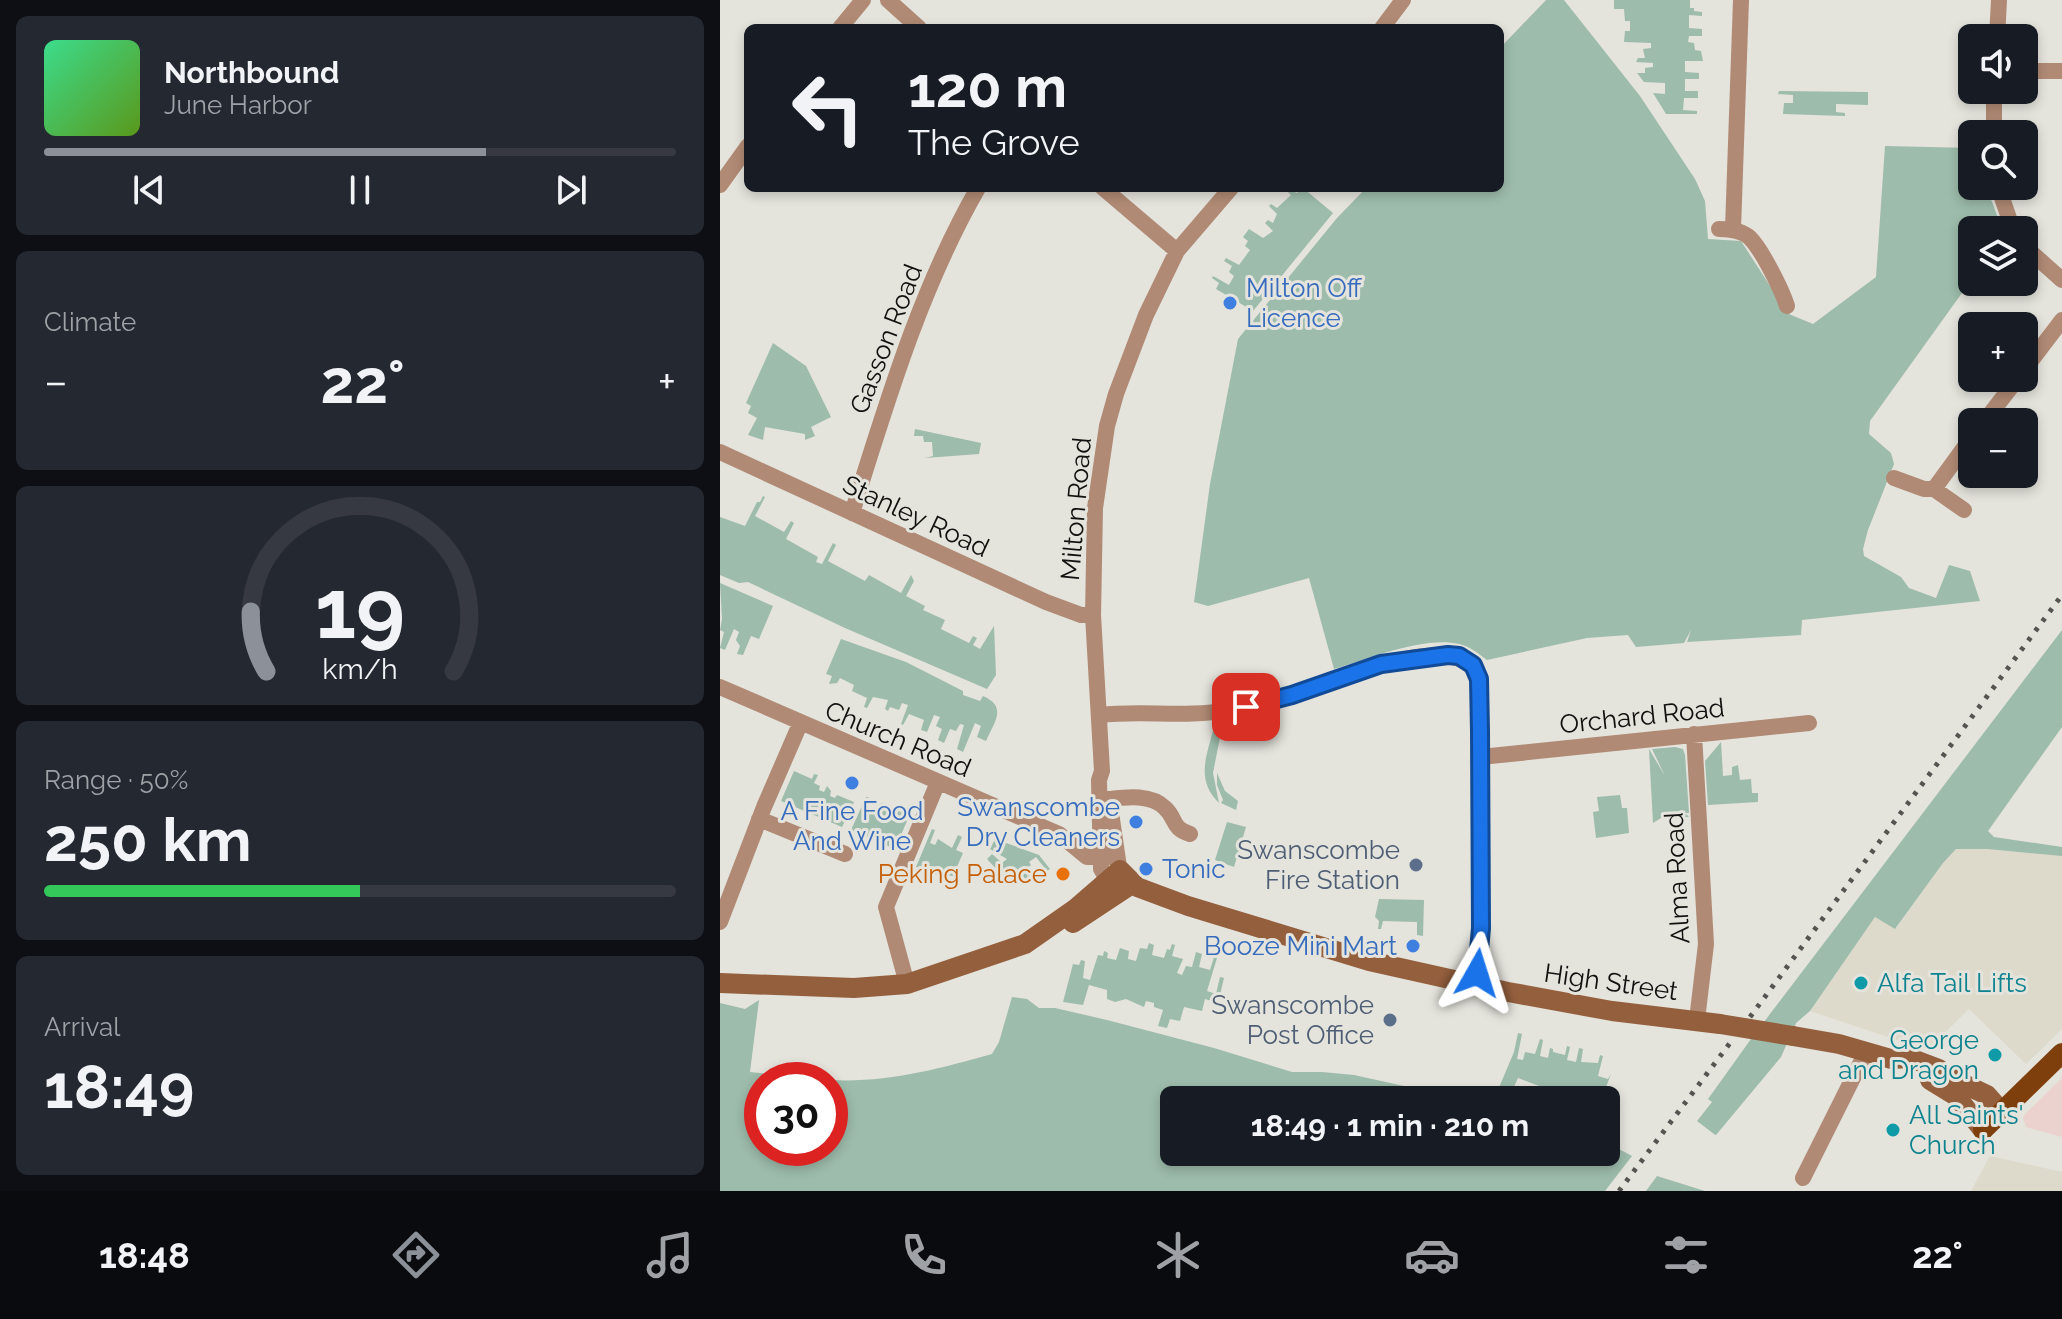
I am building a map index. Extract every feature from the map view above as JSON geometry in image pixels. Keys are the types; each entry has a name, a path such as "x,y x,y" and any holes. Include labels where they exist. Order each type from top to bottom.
{"main road":[{"name":"High Street","path":"1116,873 1188,906 1364,960 1612,1011 1697,1020 1793,1036 1891,1059 1910,1058 1939,1069 1949,1069 1999,1115"},
{"path":"720,983 854,988 907,984 1029,942 1075,909 1116,873"},
{"path":"1999,1115 2062,1053"},
{"name":"High Street","path":"1891,1059 1902,1068 1999,1115"}],"street":[{"path":"843,24 863,0"},
{"path":"888,0 915,24"},
{"path":"1385,24 1403,0"},
{"path":"1741,0 1726,229 1751,239 1781,289 1787,306"},
{"path":"1998,24 1999,0"},
{"path":"2038,71 2062,71"},
{"path":"720,185 744,152"},
{"name":"Gasson Road","path":"852,513 874,439 919,314 942,258 976,192"},
{"path":"1108,192 1177,251"},
{"name":"Milton Road","path":"1116,873 1107,840 1099,780 1102,771 1100,715 1093,615 1095,499 1107,426 1146,315 1177,251 1228,192"},
{"path":"2038,259 2062,280"},
{"path":"2038,352 2062,320"},
{"path":"1995,408 2007,392"},
{"name":"Stanley Road","path":"720,452 1046,602 1080,615 1093,615"},
{"path":"1934,489 1958,456"},
{"path":"1894,478 1924,489 1934,489 1964,510"},
{"path":"1100,715 1227,710 1292,695 1365,669 1431,656 1455,655 1471,663 1478,675 1481,757 1481,942 1475,984"},
{"name":"Church Road","path":"720,687 1059,834 1085,855 1116,873"},
{"name":"Orchard Road","path":"1481,757 1809,723"},
{"path":"720,922 759,819 800,724"},
{"name":"Alma Road","path":"1694,734 1706,944 1697,1020"},
{"name":"Milton Road","path":"1102,771 1107,781 1109,799 1107,840"},
{"path":"907,984 886,907 938,782"},
{"path":"1109,799 1134,797 1157,802 1166,808 1178,829 1190,834"},
{"path":"759,819 845,854"},
{"name":"Church Road","path":"1059,834 1107,840"},
{"path":"1803,1178 1866,1052"}],"shaded area":[{"path":"1965,847 2062,856 2062,1029 2026,1064 1969,1009 1927,1050 1810,1011 1875,917 1896,929 1943,863 1956,849"},
{"path":"2062,1078 2062,1137 2026,1127 2025,1114"},
{"path":"1990,1156 2062,1172 2062,1191 1971,1191"}],"green space":[{"path":"1546,0 1564,0 1640,96 1695,179 1705,201 1708,239 1741,241 1784,312 1813,324 1876,277 1885,146 1958,148 1958,200 1991,200 1997,216 1958,216 1960,296 1870,421 1869,434 1891,453 1894,464 1863,549 1864,556 1901,577 1909,588 1936,598 1949,565 1970,571 1980,601 1802,620 1801,635 1687,642 1691,630 1684,643 1636,647 1628,635 1587,638 1487,660 1463,645 1429,643 1334,669 1309,578 1208,606 1194,602 1210,484 1238,339 1337,218 1362,192 1504,192 1504,44"},
{"path":"1614,0 1690,0 1690,8 1702,12 1702,16 1689,15 1689,28 1702,29 1702,36 1689,36 1688,42 1694,43 1695,50 1701,51 1703,61 1685,61 1685,72 1699,73 1699,79 1685,79 1685,91 1698,91 1698,98 1684,98 1683,110 1697,111 1697,114 1666,114 1653,93 1665,94 1665,83 1644,82 1637,73 1645,73 1645,68 1653,67 1653,63 1636,62 1638,58 1645,58 1643,49 1651,48 1651,43 1624,42 1625,31 1630,31 1630,21 1625,21 1624,9 1614,9"},
{"path":"1779,91 1868,92 1868,105 1836,104 1836,112 1845,113 1845,116 1783,114 1784,103 1793,103 1793,95 1778,94"},
{"path":"1288,192 1308,192 1333,213 1253,311 1216,289 1219,283 1212,278 1229,285 1234,276 1229,272 1232,266 1224,261 1226,258 1239,265 1250,250 1245,246 1248,241 1243,237 1249,229 1263,238 1273,231 1265,223 1268,220 1273,223 1277,214 1269,206 1271,204 1277,208 1291,195"},
{"path":"773,343 806,366 831,417 811,427 815,436 805,440 805,434 765,427 763,440 748,435 757,418 748,413 751,406 746,403"},
{"path":"915,429 981,443 979,454 925,458 933,456 932,442 924,442 923,436 914,436"},
{"path":"763,496 755,516 784,532 791,521 794,523 786,539 818,557 816,562 822,564 833,543 836,545 828,561 865,581 869,575 901,593 911,575 914,581 906,596 925,606 923,610 945,620 941,629 969,643 973,636 977,638 973,645 980,649 994,626 996,675 987,689 748,582 739,583 720,575 720,517 745,526"},
{"path":"720,583 773,606 759,639 751,636 743,655 737,654 739,632 734,629 725,650 720,648 724,632 720,630"},
{"path":"2062,630 2062,727 1988,831 1994,837 2062,847 2062,856 1956,849 1895,929 1875,917 1810,1011 1796,1023 1781,1057 1714,1134 1697,1121 1712,1102 1708,1099"},
{"path":"841,639 906,662 963,691 963,695 980,701 983,696 991,700 997,716 986,741 977,737 981,726 975,723 963,752 957,749 964,725 960,724 956,731 950,729 944,743 938,740 942,729 936,726 940,717 934,715 927,732 921,730 924,720 909,714 903,725 908,705 902,703 899,710 890,707 888,711 885,709 888,700 873,697 867,708 864,707 867,698 852,691 854,685 840,678 837,683 829,684 832,676 826,674"},
{"path":"1214,727 1222,727 1213,773 1219,803 1205,776 1206,757"},
{"path":"1721,742 1723,776 1732,775 1732,767 1738,765 1740,780 1751,779 1752,793 1758,793 1758,802 1708,805 1705,761"},
{"path":"1649,749 1665,776 1652,749 1683,749 1685,755 1689,813 1685,813 1689,817 1661,818 1653,823"},
{"path":"794,771 812,779 814,774 818,775 814,783 820,786 819,790 824,792 827,786 830,796 835,798 837,795 854,802 842,827 781,801"},
{"path":"1217,773 1225,791 1238,801 1236,810 1221,803"},
{"path":"1620,795 1622,808 1627,808 1629,833 1596,838 1593,812 1599,811 1597,797"},
{"path":"866,797 870,798 866,807 877,812 881,803 887,805 886,810 891,813 889,819 894,821 898,811 904,813 902,819 907,821 895,849 851,830"},
{"path":"1227,822 1246,827 1234,867 1215,860"},
{"path":"932,829 935,830 930,843 935,845 938,839 952,848 958,835 962,837 956,850 963,853 953,876 933,874 916,867"},
{"path":"995,839 1039,855 1050,869 1047,871 1036,857 1027,868 1033,877 1027,881 1018,870 1013,875 1016,879 1010,884 987,859 992,854 1002,863 1007,859 990,849"},
{"path":"1379,899 1424,900 1423,936 1417,935 1417,922 1383,921 1381,929 1378,929 1379,921 1375,917"},
{"path":"1149,943 1154,945 1152,955 1164,958 1167,949 1175,945 1172,956 1183,959 1177,973 1182,975 1186,966 1192,967 1196,952 1202,954 1199,967 1210,970 1214,957 1217,958 1207,991 1216,994 1220,977 1224,978 1218,1003 1205,999 1202,1011 1184,1007 1180,1021 1170,1019 1167,1028 1158,1026 1163,1010 1154,1007 1154,1003 1146,1001 1144,1007 1126,999 1115,1002 1107,999 1107,990 1089,985 1083,1005 1063,1002 1073,964 1079,965 1081,960 1085,961 1083,978 1090,980 1098,955 1103,956 1104,951 1108,953 1107,958 1116,960 1120,948 1129,951 1128,959 1136,961 1140,948 1147,949"},
{"path":"1012,997 1027,999 1039,1008 1055,1008 1107,1020 1292,1072 1354,1075 1404,1086 1160,1086 1160,1166 1620,1166 1620,1150 1632,1156 1605,1191 720,1191 720,1003 745,1009 759,1000 751,1062 744,1062 744,1166 848,1166 848,1080 932,1070 992,1054 999,1042"},
{"path":"1518,1033 1522,1034 1517,1059 1523,1060 1525,1052 1535,1054 1540,1039 1543,1040 1540,1056 1548,1058 1550,1048 1565,1055 1567,1046 1570,1047 1567,1060 1576,1062 1579,1048 1583,1049 1581,1062 1598,1063 1600,1055 1603,1056 1598,1076 1608,1079 1611,1074 1606,1086 1539,1086 1518,1078 1514,1086 1500,1086 1514,1052"},
{"path":"1657,1176 1705,1191 1646,1191"}],"railway":[{"path":"1750,1017 2062,595"},
{"path":"1619,1191 1733,1039"}],"place":[{"name":"Milton Off Licence","path":"1230,303"},
{"name":"A Fine Food And Wine","path":"852,783"},
{"name":"Swanscombe Dry Cleaners","path":"1136,822"},
{"name":"Swanscombe Fire Station","path":"1416,865"},
{"name":"Tonic","path":"1146,869"},
{"name":"Peking Palace","path":"1063,874"},
{"name":"Booze Mini Mart","path":"1413,946"},
{"name":"Alfa Tail Lifts","path":"1861,983"},
{"name":"Swanscombe Post Office","path":"1390,1020"},
{"name":"George and Dragon","path":"1995,1055"},
{"name":"All Saints' Church","path":"1893,1130"}],"route":[{"path":"1246,707 1292,695 1381,664 1448,655 1459,656 1473,665 1479,679 1480,731 1481,928 1477,973"}]}
